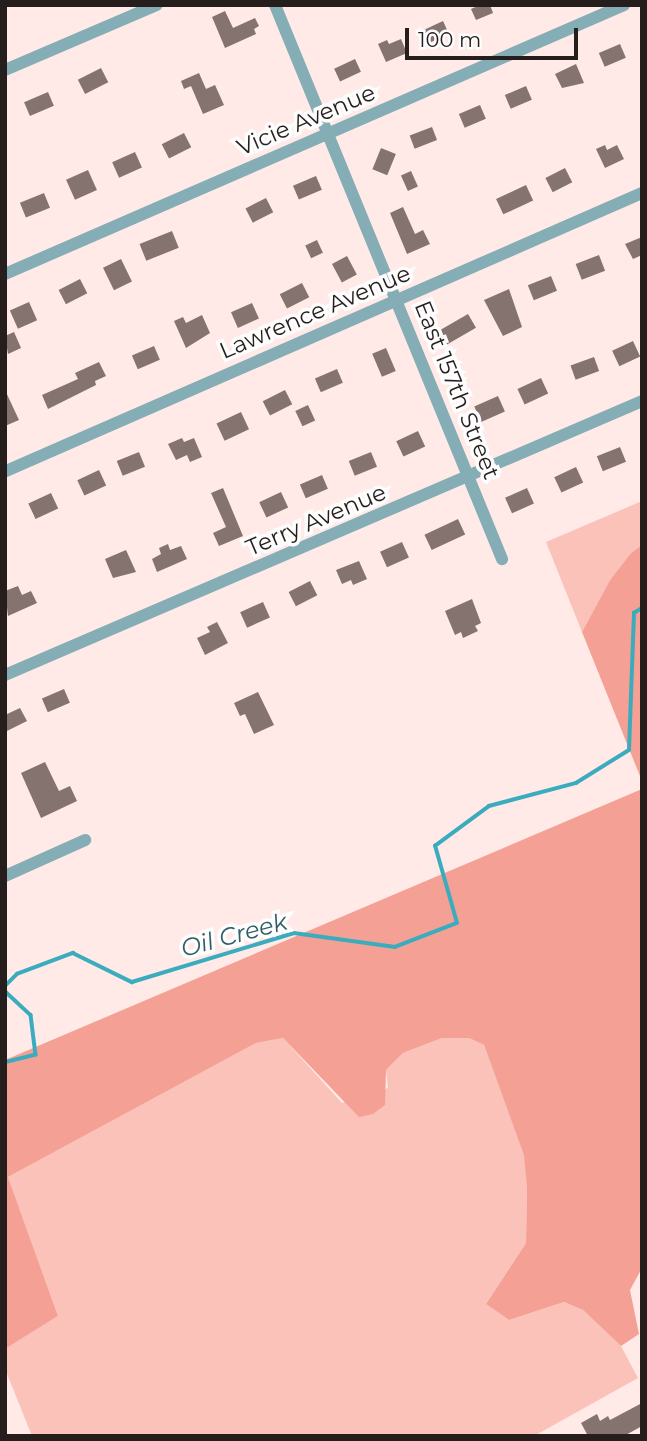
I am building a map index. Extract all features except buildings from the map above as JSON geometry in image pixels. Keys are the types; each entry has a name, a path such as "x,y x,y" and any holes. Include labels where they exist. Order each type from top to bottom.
{"street":[{"path":"5,71 157,5"},
{"name":"East 157th Street","path":"275,5 398,299 502,559"},
{"name":"Vicie Avenue","path":"5,274 624,5"},
{"name":"Lawrence Avenue","path":"6,471 642,193"},
{"name":"Terry Avenue","path":"5,676 642,401"},
{"path":"5,876 85,840"}],"shaded area":[{"path":"642,501 642,545 631,553 610,580 582,632 546,542"},
{"path":"642,545 642,781 582,632 610,580 631,553"},
{"path":"642,789 642,1268 630,1290 639,1334 621,1346 583,1310 564,1302 509,1320 486,1304 526,1243 527,1189 524,1155 484,1045 469,1038 442,1038 403,1053 386,1070 385,1105 373,1114 359,1117 283,1038 256,1043 8,1177 58,1316 5,1349 5,1060"},
{"path":"283,1038 342,1103 388,1088 386,1070 403,1053 442,1038 469,1038 484,1045 525,1155 527,1189 526,1243 486,1304 509,1320 564,1302 583,1310 621,1346 638,1378 534,1436 32,1436 5,1369 5,1349 58,1316 8,1177 256,1043"}],"waterway":[{"name":"Oil Creek","path":"5,986 17,974 73,953 132,982 294,933 395,947 457,923 435,846 489,806 576,783 629,750 634,613 642,608"},
{"name":"Oil Creek","path":"5,991 31,1015 36,1055 5,1063"}]}
